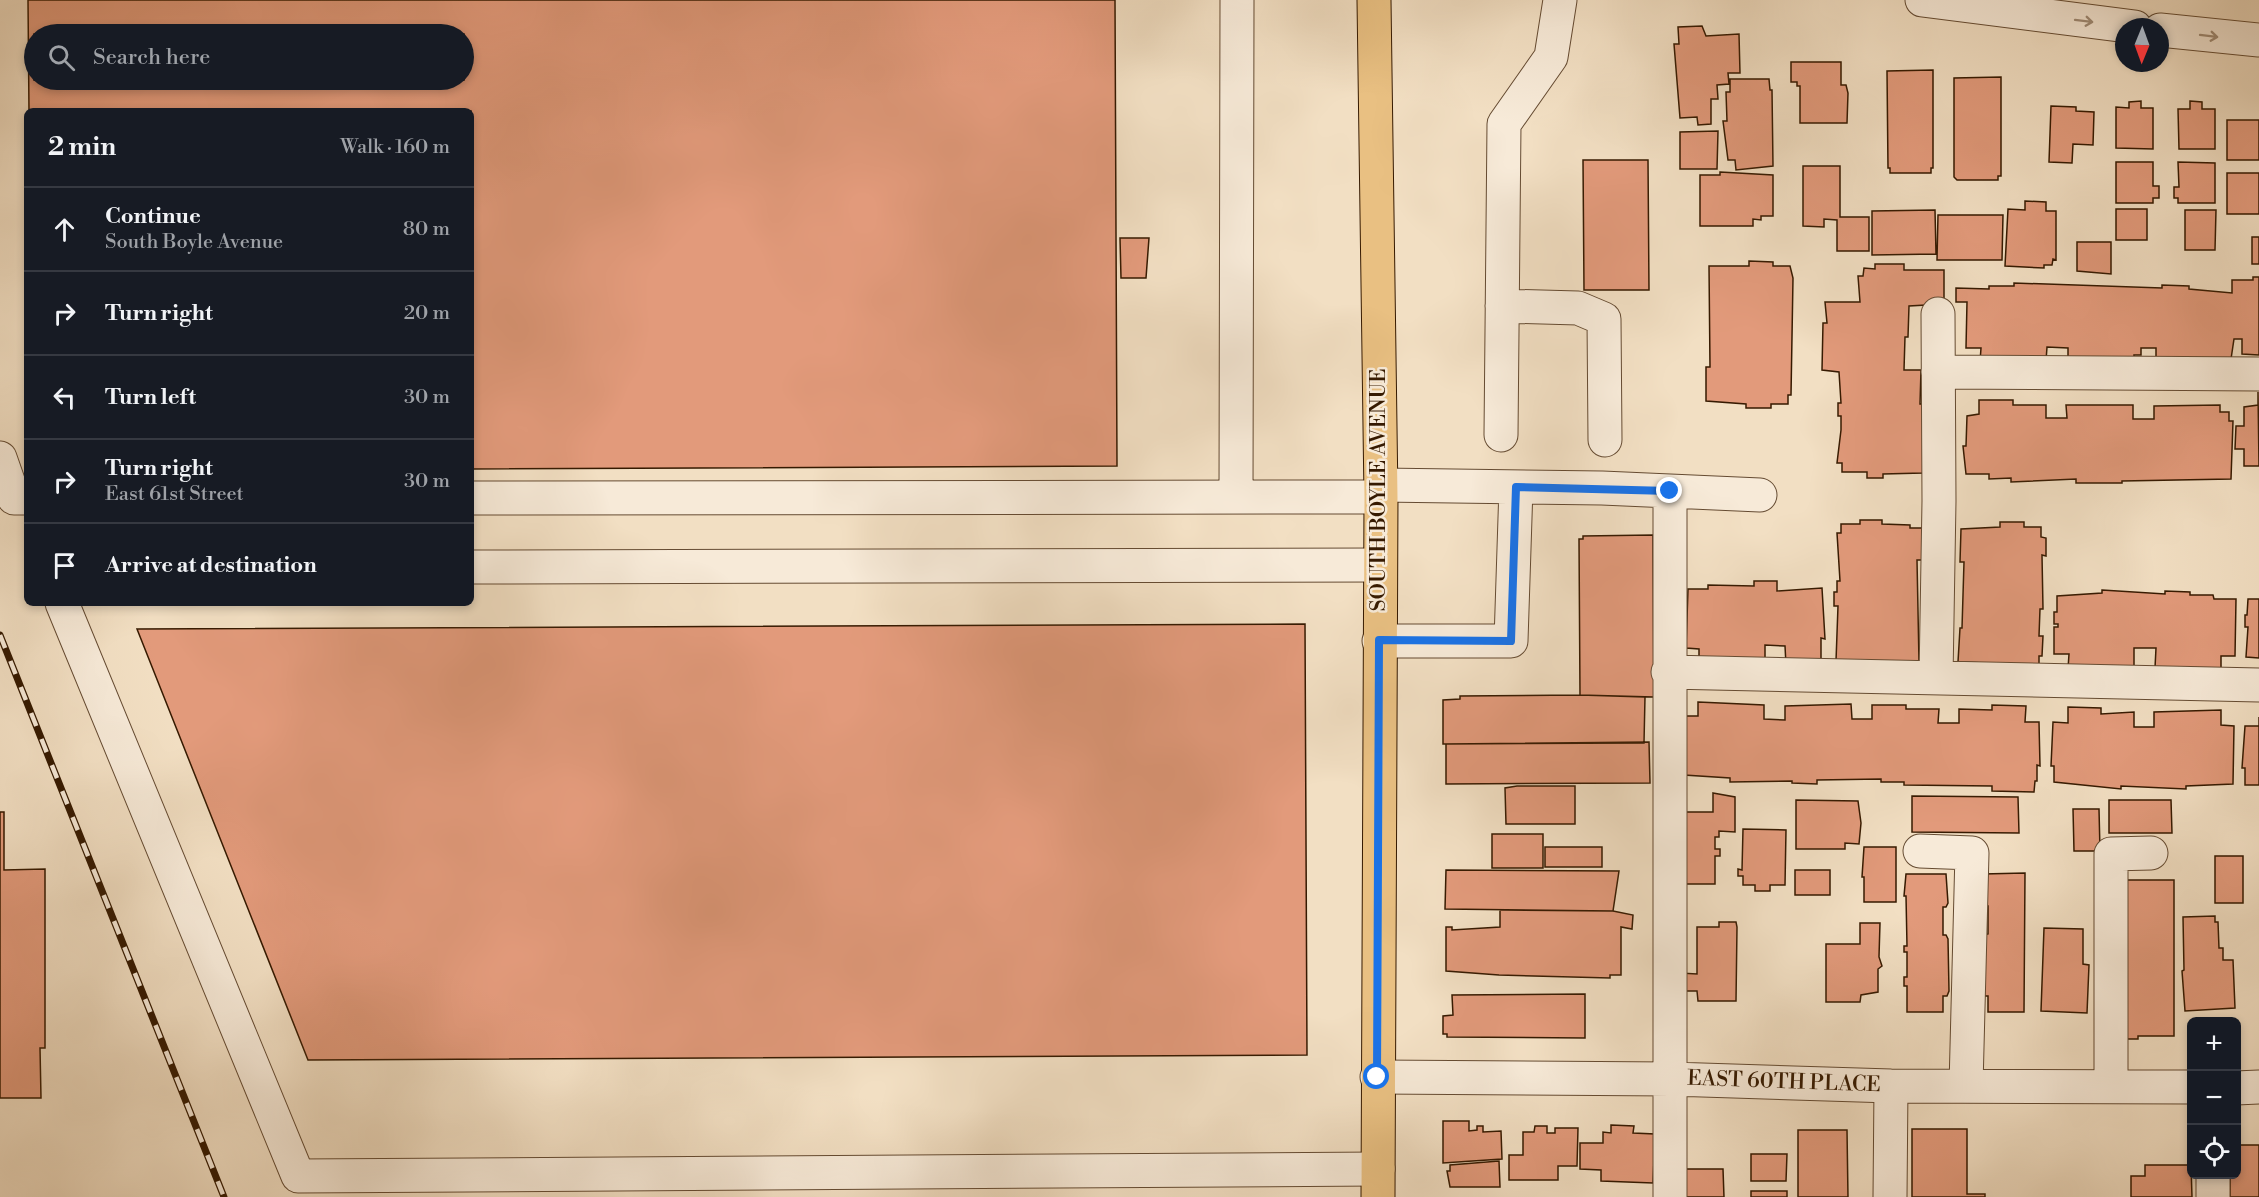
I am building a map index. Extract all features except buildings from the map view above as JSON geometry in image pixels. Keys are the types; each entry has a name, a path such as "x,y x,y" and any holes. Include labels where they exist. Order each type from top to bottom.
{"main road":[{"name":"SOUTH BOYLE AVENUE","path":"1374,0 1381,491 1378,1183"}],"street":[{"path":"1236,496 1238,0"},
{"path":"1501,435 1504,124 1551,57 1560,0"},
{"path":"1922,0 2115,24"},
{"path":"2169,31 2259,40"},
{"path":"1502,306 1578,308 1604,319 1605,440"},
{"path":"1936,678 1938,314"},
{"path":"1938,372 2259,374"},
{"path":"0,458 14,498 24,498"},
{"path":"474,498 1236,496 1516,487 1760,495"},
{"path":"1379,640 1511,641 1516,487"},
{"path":"1670,491 1668,672 1670,1197"},
{"path":"474,567 1380,565"},
{"path":"63,606 298,1176 1378,1183"},
{"path":"1668,672 2259,685"},
{"path":"1920,851 1972,853 1966,1086"},
{"path":"2111,1086 2112,854 2151,853"},
{"name":"EAST 60TH PLACE","path":"1377,1077 1671,1079 1891,1086 2187,1087"},
{"path":"1890,1197 1891,1086"},
{"path":"2241,1088 2259,1087"},
{"path":"2213,1179 2213,1197"}],"railway":[{"path":"0,635 224,1197"}],"route":[{"path":"1377,1077 1379,640 1511,641 1516,487 1670,491"}]}
